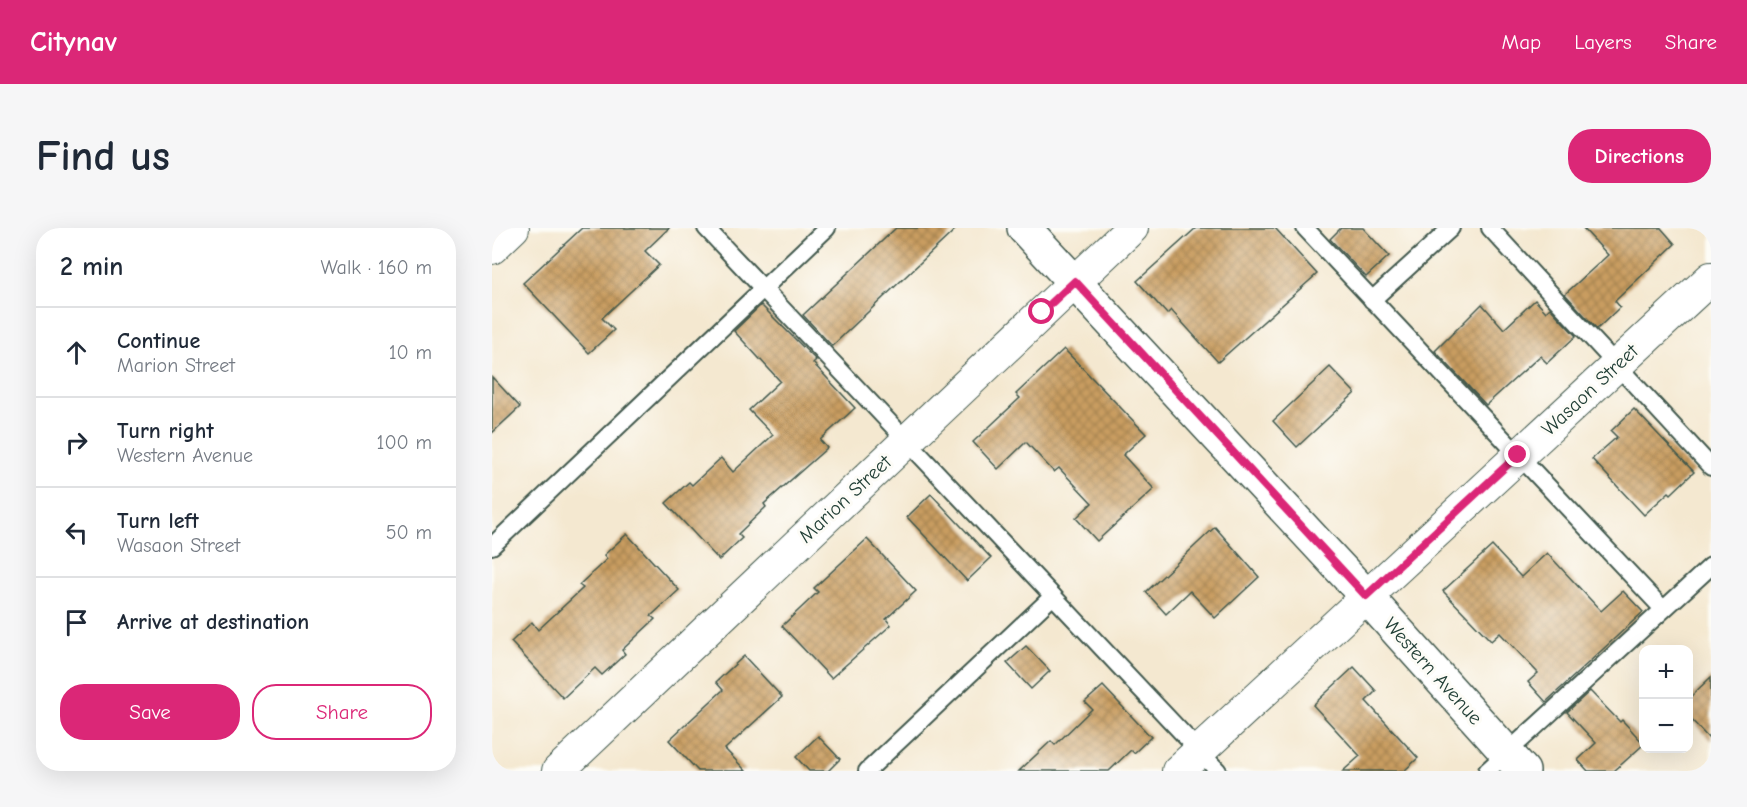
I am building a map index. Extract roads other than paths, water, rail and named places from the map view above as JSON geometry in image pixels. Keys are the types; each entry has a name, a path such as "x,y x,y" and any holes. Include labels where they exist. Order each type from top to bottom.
{"main road":[{"name":"Western Avenue","path":"1024,228 1366,596 1506,765"}],"street":[{"path":"492,248 513,228"},
{"name":"Marion Street","path":"558,771 1132,228"},
{"name":"Wasaon Street","path":"1199,765 1366,596 1711,278"}],"lane":[{"path":"706,228 1053,596 1199,765"},
{"path":"492,546 827,228"},
{"path":"1305,228 1663,609"},
{"path":"1372,300 1451,228"},
{"path":"1490,228 1711,467"},
{"path":"1506,765 1663,609 1711,566"},
{"path":"867,771 1053,596"}]}
